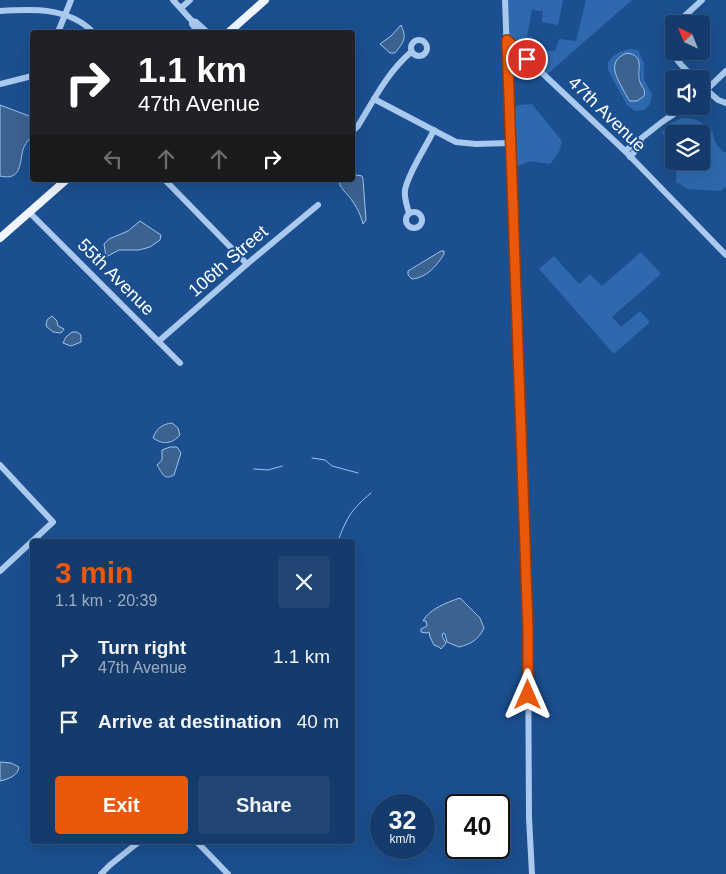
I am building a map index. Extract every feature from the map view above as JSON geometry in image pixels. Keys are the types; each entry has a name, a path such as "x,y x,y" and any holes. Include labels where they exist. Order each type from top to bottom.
{"main road":[{"path":"231,30 265,0"},
{"path":"0,238 64,182"}],"street":[{"path":"59,30 71,0"},
{"path":"173,0 192,21 196,30"},
{"path":"181,8 190,0"},
{"path":"505,0 528,629 529,818 532,874"},
{"path":"686,15 702,0"},
{"path":"0,11 35,9 65,15 90,30"},
{"path":"192,21 205,30"},
{"name":"47th Avenue","path":"507,40 625,152 726,255"},
{"path":"355,129 396,66 412,52"},
{"path":"677,60 686,70"},
{"path":"710,87 726,71"},
{"path":"0,84 30,76"},
{"path":"710,96 726,103"},
{"path":"374,99 456,142 476,144 511,143"},
{"path":"625,152 636,141 641,140 672,115"},
{"path":"410,213 405,198 405,191 434,130"},
{"path":"630,157 640,145 641,140"},
{"path":"167,182 248,264"},
{"name":"106th Street","path":"159,341 318,205"},
{"name":"55th Avenue","path":"30,212 180,363"},
{"path":"0,465 53,522 35,539"},
{"path":"0,571 30,543"},
{"path":"101,874 136,844"},
{"path":"199,844 228,874"}],"shaded area":[{"path":"505,0 563,0 558,25 542,22 543,7 542,11 532,10 527,36 533,37 543,51 555,51 559,39 576,41 586,0 632,0 545,76 507,40"},
{"path":"401,25 404,40 395,53 390,53 380,44"},
{"path":"626,50 638,50 644,63 644,80 652,94 650,104 644,110 635,111 627,105 608,70 610,59","holes":["621,55 640,66 641,84 637,101 630,101 618,81 615,66"]},
{"path":"627,53 636,57 639,64 639,77 644,90 644,96 637,101 630,101 615,73 616,62"},
{"path":"532,104 562,141 559,152 550,164 530,161 518,166 514,160 513,109 519,105"},
{"path":"0,105 30,116 30,138 24,147 17,172 13,176 0,176"},
{"path":"682,118 697,120 703,125 669,125"},
{"path":"710,130 713,132 716,143 723,152 726,152 726,187 720,191 688,189 676,182 677,170 710,170"},
{"path":"355,176 362,176 363,179 366,220 363,224 356,207 341,188 339,182 355,182"},
{"path":"140,221 161,235 160,240 150,247 139,250 119,250 106,257 104,244 109,239 128,231"},
{"path":"444,251 444,254 426,274 412,279 408,275 408,271"},
{"path":"641,252 661,274 612,317 621,327 640,311 650,322 614,354 539,269 554,256 579,284 590,274 602,286"},
{"path":"52,316 57,321 58,326 64,329 61,333 53,332 46,326 47,320"},
{"path":"72,332 77,332 81,335 81,342 71,346 63,343 66,337"},
{"path":"172,423 178,428 180,435 177,438 171,442 164,442 153,438 156,432 165,424"},
{"path":"177,447 181,453 174,475 167,477 163,475 157,465 162,460 162,450"},
{"path":"460,598 480,618 484,628 474,641 459,647 447,642 443,633 442,636 446,643 441,649 434,645 429,632 421,632 421,629 427,626 426,621 423,621 434,610"},
{"path":"0,762 11,763 19,767 17,773 0,781"}],"waterway":[{"path":"312,458 325,460 332,466 358,473"},
{"path":"254,469 268,470 282,466"},
{"path":"339,539 350,514 371,493"}],"route":[{"path":"527,59 507,40 528,629 528,695"}]}
